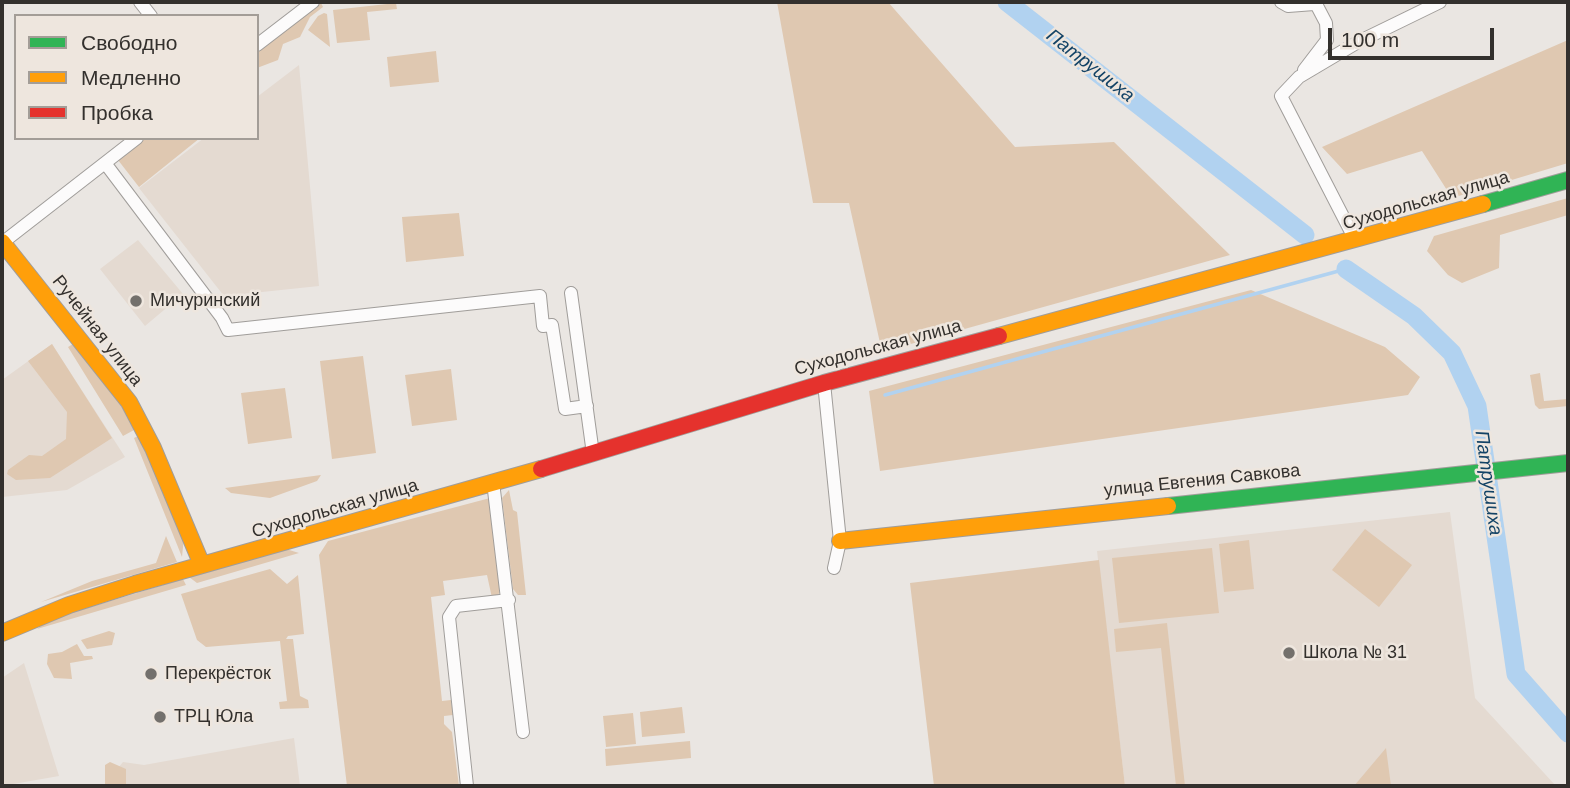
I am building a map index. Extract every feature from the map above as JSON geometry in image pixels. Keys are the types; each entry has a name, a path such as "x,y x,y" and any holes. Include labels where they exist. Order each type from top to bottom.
{"main road":[{"name":"Суходольская улица","path":"202,565 593,454 824,383 1360,239 1568,180"},
{"name":"Ручейная улица","path":"2,243 129,402 153,448 202,565"},
{"name":"улица Евгения Савкова","path":"840,541 1568,463"},
{"path":"2,633 69,605 202,565"}],"street":[{"path":"259,43 313,2"},
{"path":"1281,2 1288,6 1314,3 1326,23 1327,40 1281,96 1351,232 1360,239"},
{"path":"1299,76 1358,42 1440,2"},
{"path":"2,243 134,140"},
{"path":"105,163 222,318 228,330 540,296 543,326 552,325 565,409 587,406"},
{"path":"571,293 593,454"},
{"path":"824,383 840,541 834,568"},
{"path":"493,482 523,732"},
{"path":"467,786 449,617 456,606 509,600"}],"shaded area":[{"path":"777,2 888,2 1015,147 1114,142 1230,255 882,352 849,203 813,203"},
{"path":"321,3 323,7 310,17 300,37 283,44 278,60 259,67 259,50"},
{"path":"396,3 397,9 367,12 370,40 337,43 333,10"},
{"path":"327,14 330,47 308,30 318,16"},
{"path":"1568,40 1568,163 1452,198 1422,151 1347,174 1322,147"},
{"path":"436,51 439,82 390,87 387,57"},
{"path":"299,65 319,286 224,296 139,188 201,140 259,140 259,95"},
{"path":"143,140 198,140 139,187 118,160"},
{"path":"1568,198 1568,215 1500,235 1499,268 1462,283 1448,275 1427,251 1434,236"},
{"path":"459,213 464,256 406,262 402,217"},
{"path":"138,240 183,294 145,326 100,269"},
{"path":"1251,290 1385,347 1420,377 1408,395 880,471 869,391"},
{"path":"52,344 125,457 67,490 2,497 2,380"},
{"path":"52,344 112,438 50,478 16,480 7,474 8,470 29,455 42,456 66,439 67,412 28,361"},
{"path":"73,344 114,392 134,430 123,436 68,347"},
{"path":"363,356 376,453 332,459 320,361"},
{"path":"451,369 457,420 412,426 405,375"},
{"path":"1540,373 1544,401 1568,399 1568,406 1539,409 1535,405 1530,375"},
{"path":"285,388 292,438 248,444 241,393"},
{"path":"138,436 184,537 182,557 134,438"},
{"path":"321,475 317,481 270,498 231,493 225,488"},
{"path":"509,490 513,510 517,512 526,595 518,595 513,589 502,498"},
{"path":"490,498 500,589 498,597 492,598 487,575 443,581 445,595 431,597 442,701 451,700 453,715 444,716 444,724 452,732 459,786 347,786 319,555 328,541"},
{"name":"Школа № 31","path":"1450,512 1475,698 1556,786 1125,786 1097,551"},
{"path":"1365,529 1412,565 1379,607 1332,570"},
{"path":"166,536 177,562 41,602 92,581 156,563"},
{"path":"1249,540 1254,589 1224,592 1219,544"},
{"path":"1212,548 1219,613 1119,623 1112,558"},
{"path":"286,549 299,553 197,583 189,577"},
{"path":"1099,560 1125,786 934,786 910,583"},
{"path":"270,569 287,584 298,575 304,634 288,636 286,639 293,639 300,696 308,700 309,708 280,709 279,702 287,701 280,641 206,647 197,640 181,594"},
{"path":"183,579 186,585 37,629 48,620"},
{"path":"1167,623 1185,786 1176,786 1161,648 1116,652 1114,629"},
{"path":"109,631 115,633 112,645 87,649 81,640"},
{"path":"77,644 84,656 92,656 93,659 70,663 72,679 54,678 47,664 48,654 62,652"},
{"path":"24,663 59,776 2,786 2,678"},
{"path":"682,707 685,733 642,737 640,712"},
{"path":"633,713 636,744 606,747 603,716"},
{"path":"294,738 300,786 108,786 110,778 123,762 144,765"},
{"path":"690,741 691,758 606,766 605,749"},
{"path":"1386,748 1391,786 1354,786"},
{"path":"110,762 126,769 126,786 105,786 105,765"}],"waterway":[{"name":"Патрушиха","path":"1007,2 1305,235"},
{"path":"885,395 1346,269"},
{"name":"Патрушиха","path":"1346,269 1414,316 1452,353 1477,406 1516,674 1568,733"}],"traffic: fast":[{"path":"1483,204 1568,180"},
{"path":"1168,506 1568,463"}],"traffic: slow":[{"path":"999,336 1483,204"},
{"path":"2,242 129,402 153,448 202,565"},
{"path":"2,633 69,605 135,584 541,469"},
{"path":"840,541 1168,506"}],"traffic: jam":[{"path":"541,469 824,383 999,336"}],"place":[{"name":"Мичуринский","path":"136,301"},
{"name":"Школа № 31","path":"1289,653"},
{"name":"Перекрёсток","path":"151,674"},
{"name":"ТРЦ Юла","path":"160,717"}]}
